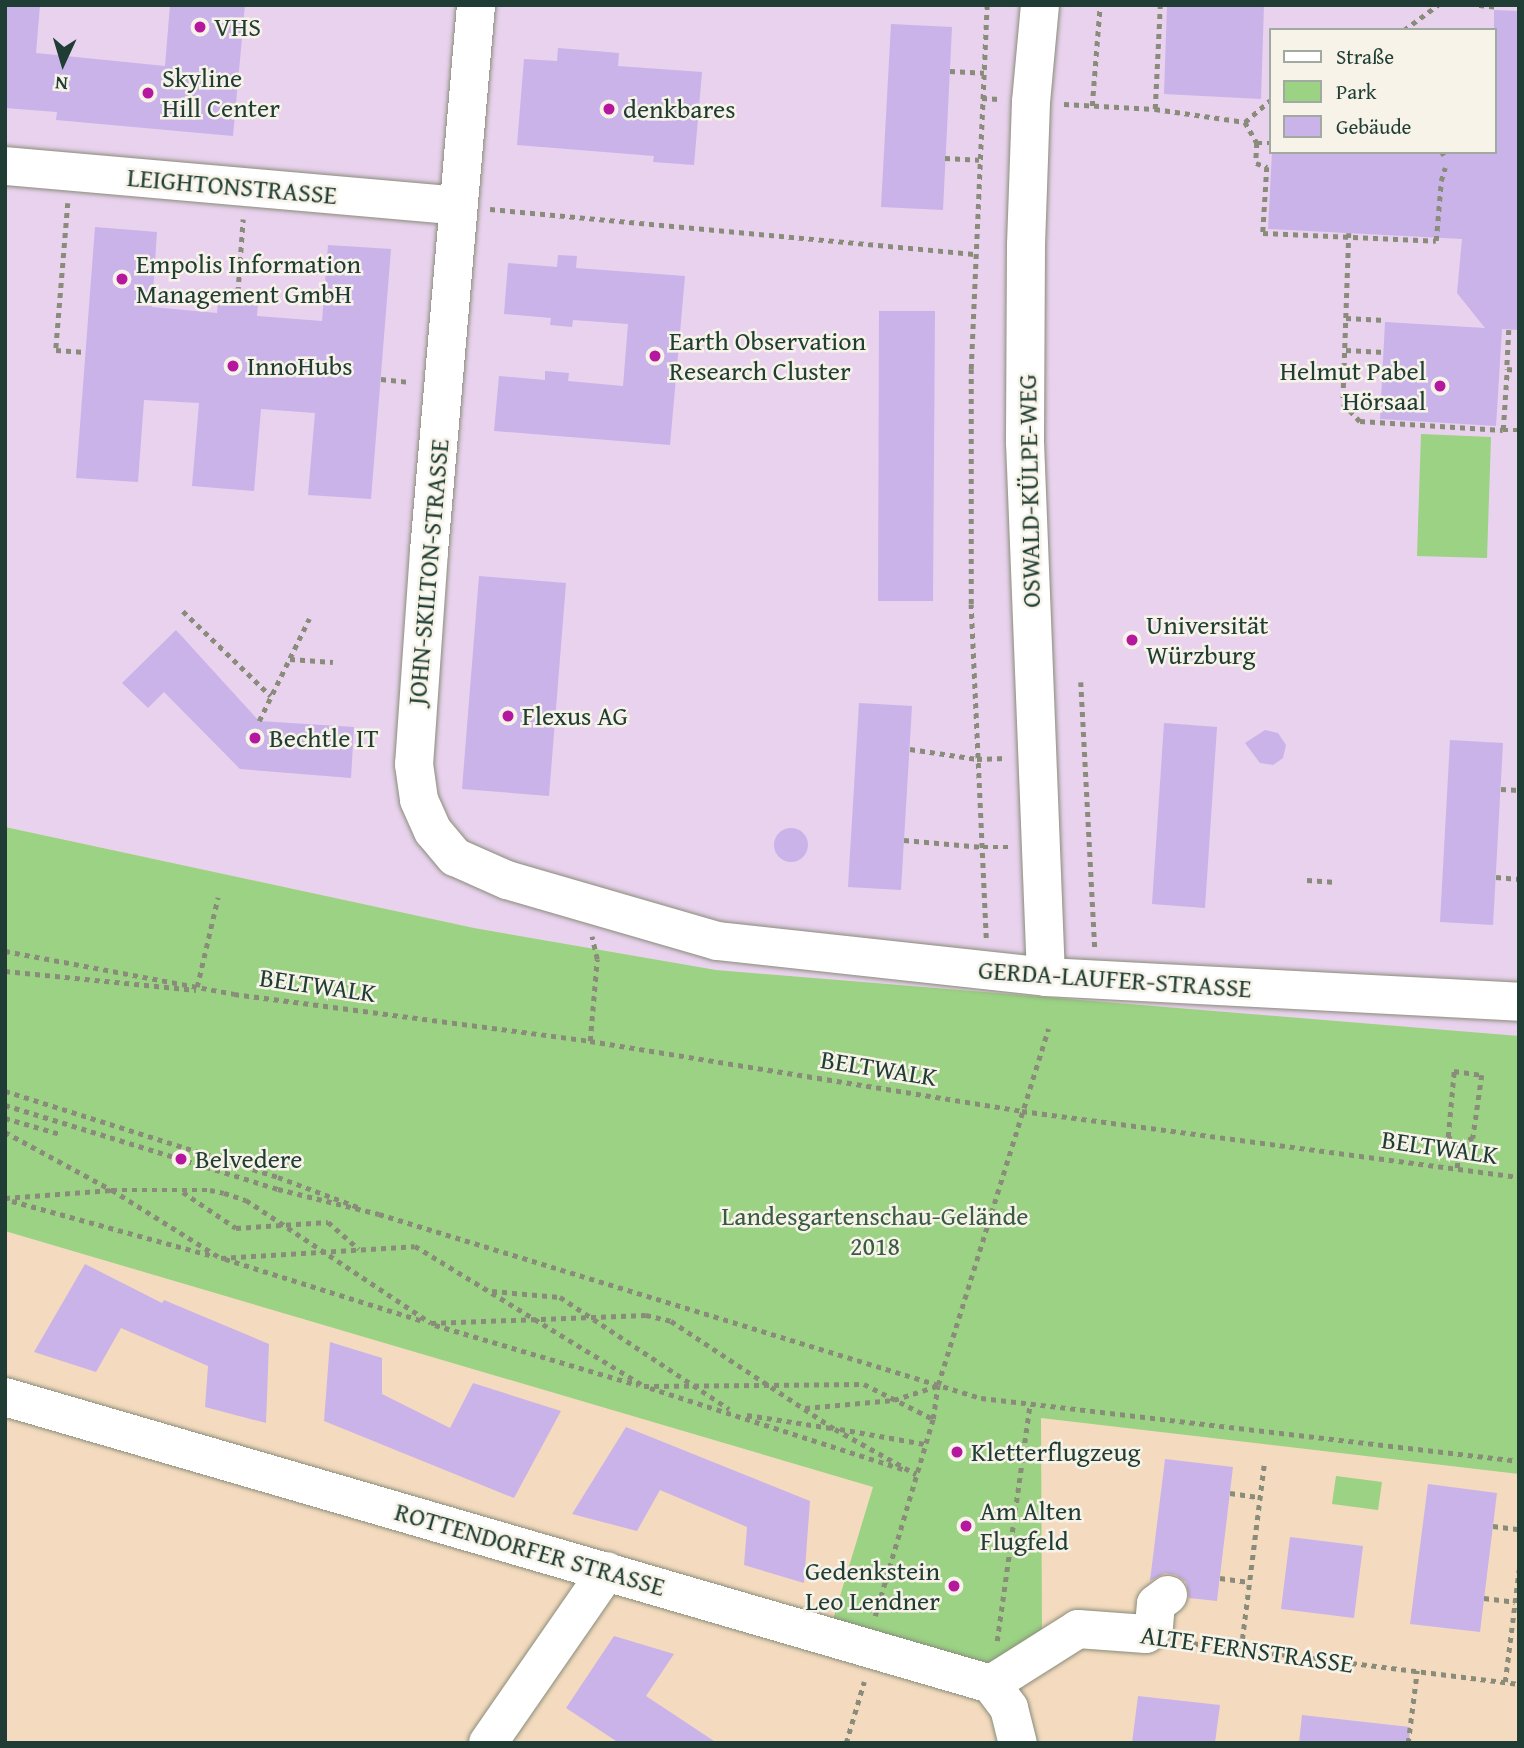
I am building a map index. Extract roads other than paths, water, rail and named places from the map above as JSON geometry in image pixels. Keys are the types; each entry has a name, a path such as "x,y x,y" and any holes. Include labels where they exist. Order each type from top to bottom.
{"street":[{"name":"JOHN-SKILTON-STRASSE","path":"476,5 415,740 414,764 419,800 433,831 455,857 507,880 713,940"},
{"name":"OSWALD-KÜLPE-WEG","path":"1040,5 1031,102 1025,442 1046,977"},
{"name":"LEIGHTONSTRASSE","path":"5,166 458,206"},
{"name":"GERDA-LAUFER-STRASSE","path":"713,940 1046,977 1519,1002"},
{"name":"ROTTENDORFER STRASSE","path":"5,1397 991,1685"},
{"path":"488,1743 607,1571"},
{"name":"ALTE FERNSTRASSE","path":"991,1685 1078,1629 1146,1634 1154,1626 1156,1604 1168,1595"},
{"path":"991,1685 1009,1708 1017,1743"}],"place":[{"name":"VHS","path":"200,27"},
{"name":"Skyline Hill Center","path":"148,93"},
{"name":"denkbares","path":"609,109"},
{"name":"Empolis Information Management GmbH","path":"122,279"},
{"name":"Earth Observation Research Cluster","path":"655,356"},
{"name":"InnoHubs","path":"233,366"},
{"name":"Helmut Pabel Hörsaal","path":"1440,386"},
{"name":"Universität Würzburg","path":"1132,640"},
{"name":"Flexus AG","path":"508,716"},
{"name":"Bechtle IT","path":"255,738"},
{"name":"Belvedere","path":"181,1159"},
{"name":"Kletterflugzeug","path":"957,1452"},
{"name":"Am Alten Flugfeld","path":"966,1526"},
{"name":"Gedenkstein Leo Lendner","path":"954,1586"}],"park label":[{"name":"Landesgartenschau-Gelände 2018","path":"875,1231"}]}
